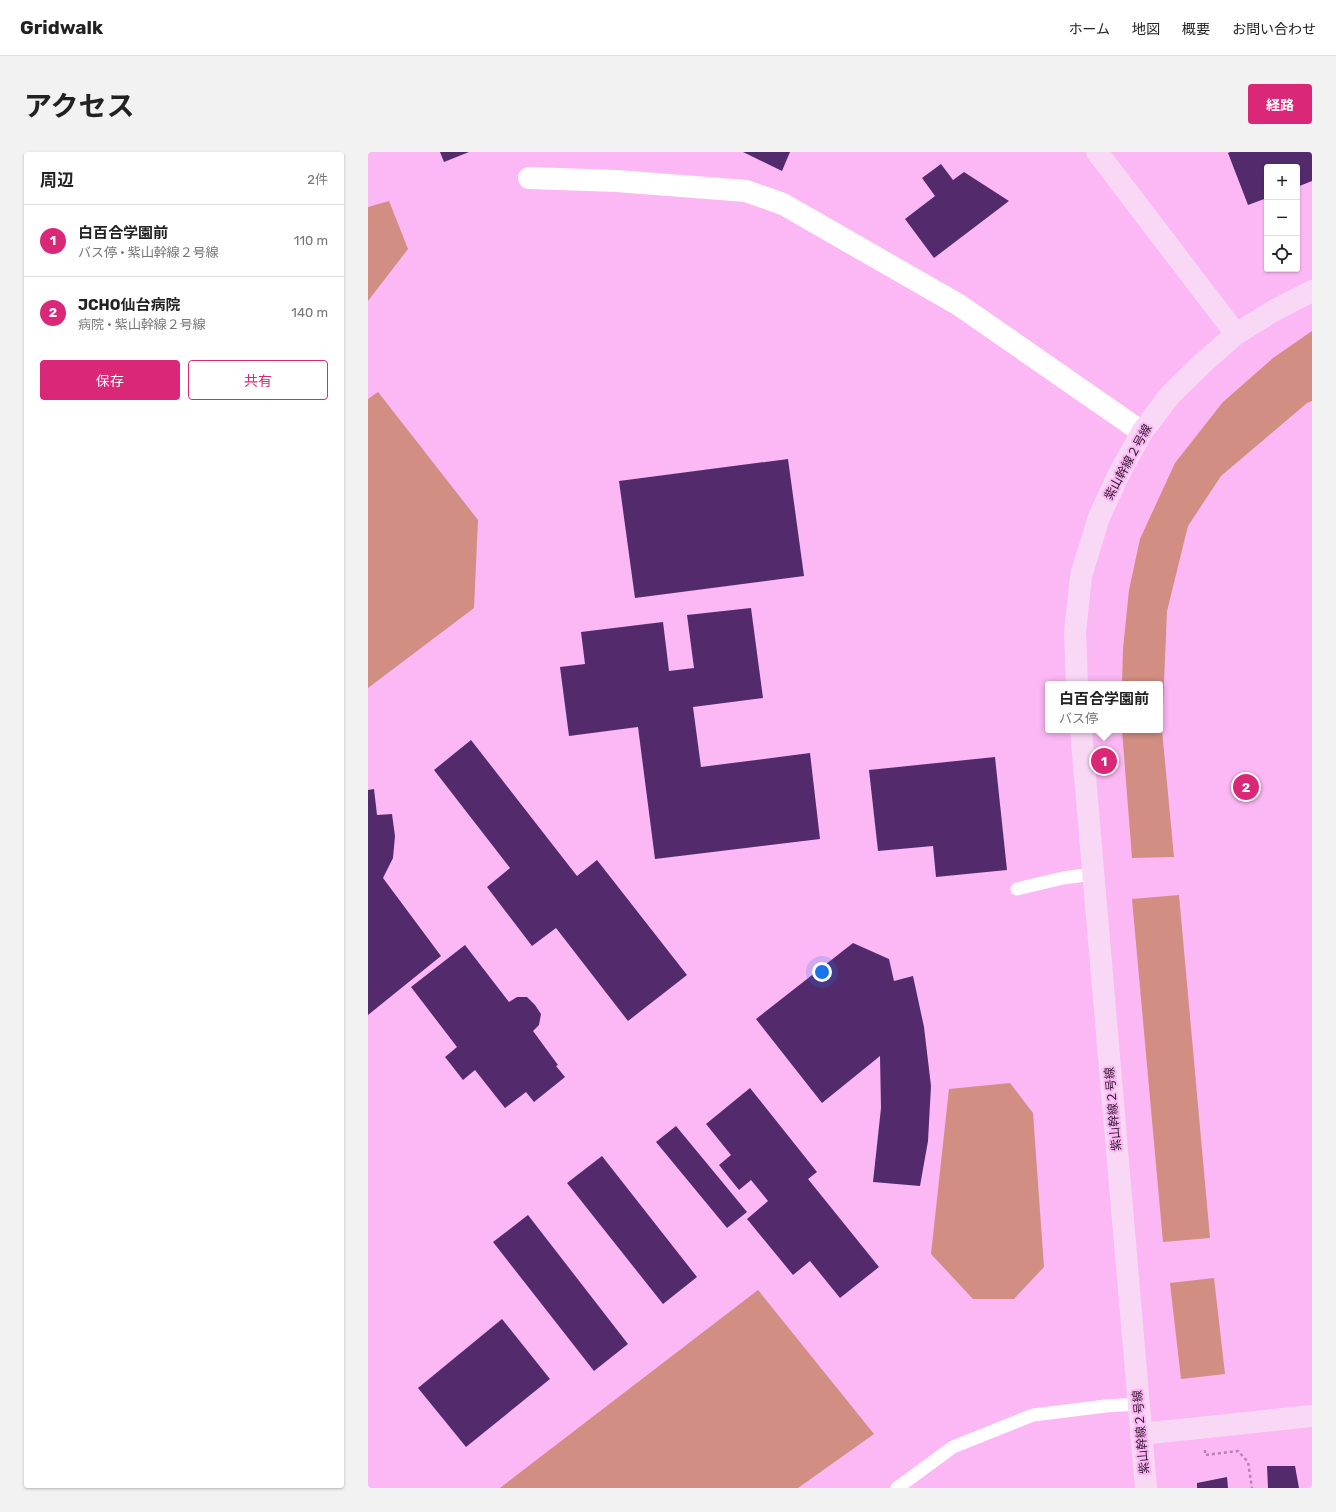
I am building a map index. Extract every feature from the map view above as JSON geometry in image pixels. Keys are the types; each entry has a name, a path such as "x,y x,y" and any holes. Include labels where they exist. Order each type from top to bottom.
{"street":[{"path":"1097,152 1236,334"},
{"path":"529,178 617,181 746,192 783,204 959,305 1142,432"},
{"name":"紫山幹線２号線","path":"1077,681 1075,632 1081,576 1099,517 1120,472 1142,432 1171,394 1236,334 1275,310 1312,291"},
{"name":"紫山幹線２号線","path":"1081,733 1146,1488"},
{"path":"1141,1434 1312,1416"}],"lane":[{"path":"1017,889 1063,878 1093,874"},
{"path":"896,1488 953,1447 1033,1415 1106,1406 1138,1404"}],"path":[{"path":"1204,1444 1205,1455 1238,1450 1248,1462 1252,1488"}],"shaded area":[{"path":"389,201 408,249 368,301 368,207"},
{"path":"1312,331 1312,401 1307,403 1221,476 1188,526 1167,611 1163,706 1163,681 1122,681 1123,649 1129,590 1140,539 1175,463 1223,402 1273,358"},
{"path":"378,392 478,520 474,608 368,688 368,399"},
{"path":"1122,733 1162,733 1174,857 1132,858"},
{"path":"1179,895 1210,1238 1163,1242 1132,899"},
{"path":"1010,1083 1033,1113 1044,1267 1014,1299 973,1299 931,1254 949,1089"},
{"path":"1214,1278 1225,1374 1181,1379 1170,1283"},
{"path":"758,1290 874,1434 798,1488 500,1488"}],"building":[{"path":"440,152 469,152 444,162"},
{"path":"743,152 790,152 782,171"},
{"path":"1312,152 1312,181 1300,186 1300,164 1264,164 1264,199 1248,205 1228,153"},
{"path":"941,164 953,180 964,172 1009,201 934,258 905,219 935,196 922,178"},
{"path":"788,459 804,576 635,598 619,481"},
{"path":"751,608 763,698 693,707 701,767 810,753 820,839 655,859 638,727 569,736 560,667 585,664 581,632 663,622 669,671 694,668 687,615"},
{"path":"471,740 577,876 597,860 687,975 628,1021 556,928 532,946 487,887 510,868 434,770"},
{"path":"995,757 1007,870 936,877 933,846 878,851 869,770"},
{"path":"374,789 377,815 392,814 395,836 393,858 383,878 441,956 368,1015 368,790"},
{"path":"853,943 889,959 894,981 913,976 924,1027 931,1086 928,1141 920,1186 873,1182 881,1108 880,1056 822,1103 756,1019"},
{"path":"465,945 509,1002 517,997 527,997 541,1014 539,1025 533,1031 565,1077 534,1102 526,1092 505,1108 475,1070 463,1080 445,1057 457,1047 411,987"},
{"path":"750,1088 817,1172 808,1179 879,1267 840,1298 810,1261 793,1275 747,1219 768,1201 751,1180 739,1190 719,1165 731,1155 706,1124"},
{"path":"676,1126 747,1212 727,1228 656,1142"},
{"path":"602,1156 697,1277 663,1304 567,1183"},
{"path":"528,1215 628,1344 594,1371 493,1242"},
{"path":"502,1319 550,1379 466,1447 418,1388"},
{"path":"1267,1466 1295,1466 1299,1488 1268,1488"},
{"path":"1227,1477 1228,1488 1197,1488 1197,1483"}],"place":[{"name":"白百合学園前","path":"1104,761"},
{"name":"JCHO仙台病院","path":"1246,787"}]}
